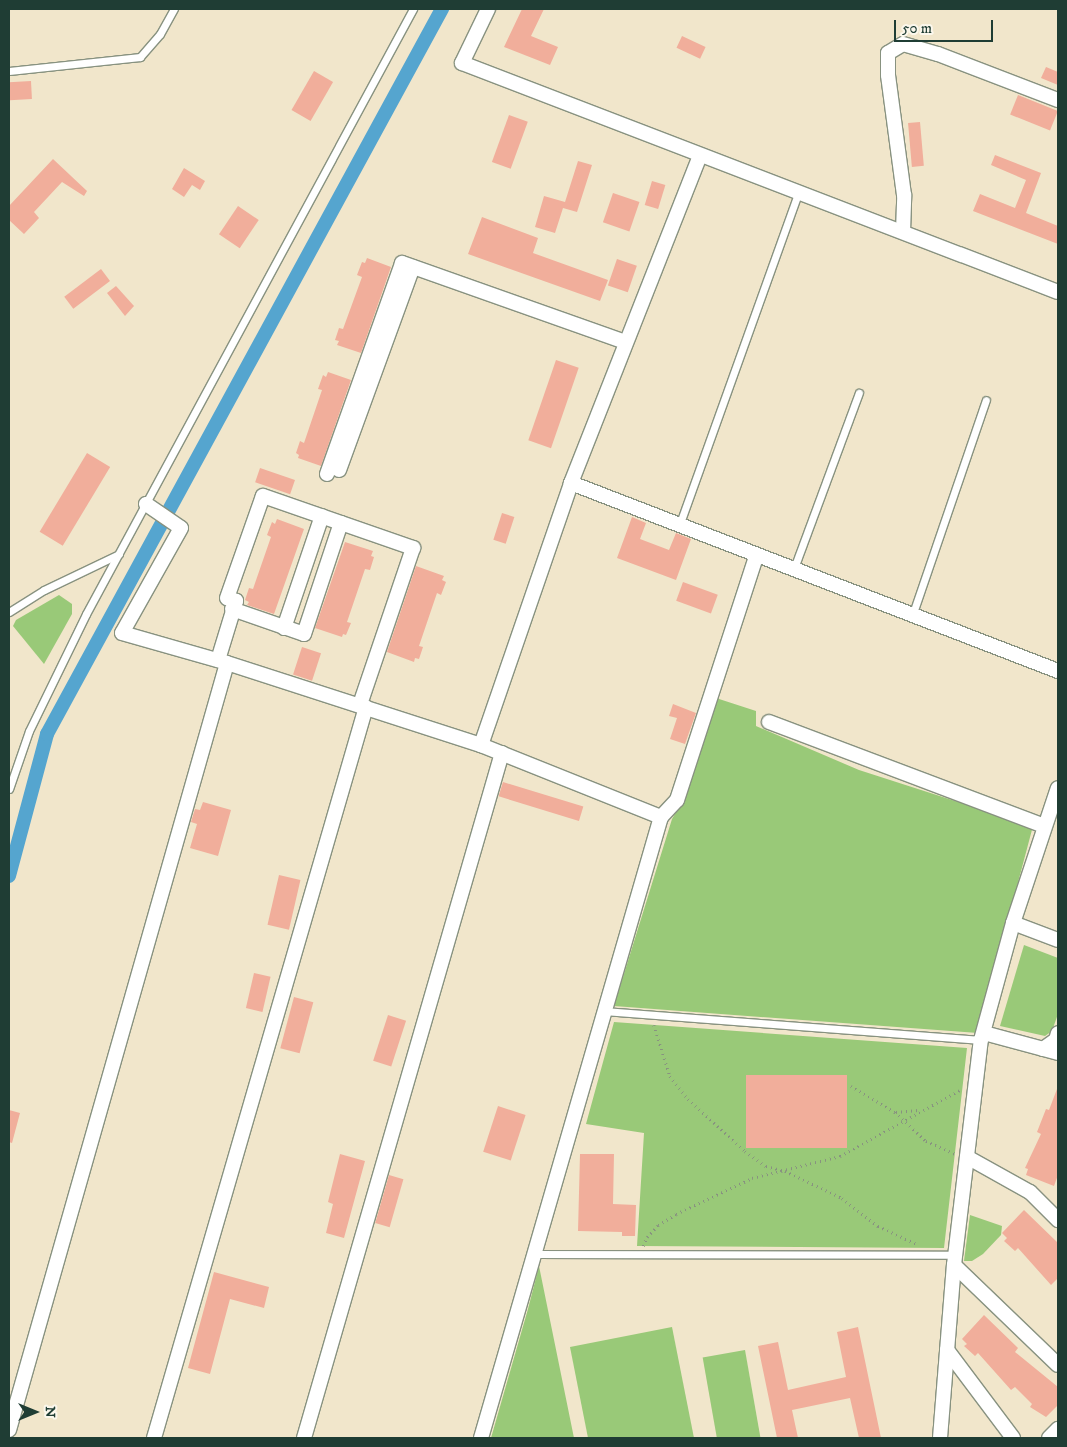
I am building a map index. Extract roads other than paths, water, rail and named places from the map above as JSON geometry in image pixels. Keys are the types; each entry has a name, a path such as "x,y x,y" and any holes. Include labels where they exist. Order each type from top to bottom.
{"street":[{"path":"488,9 462,63 1058,292"},
{"path":"902,232 904,196 888,75 888,53 903,44 938,54 1058,100"},
{"path":"481,745 571,483 700,155"},
{"path":"333,472 402,263 625,342"},
{"path":"571,483 756,557 1058,671"},
{"path":"9,1430 222,662 232,610 236,601 227,598 263,496 413,548 363,706 154,1438"},
{"path":"146,504 181,528 122,633 222,662 481,745 661,817"},
{"path":"284,628 322,516"},
{"path":"232,610 304,634 341,523"},
{"path":"481,1438 661,817 677,800 756,557"},
{"path":"769,722 1044,826"},
{"path":"304,1438 502,754"},
{"path":"940,1438 954,1260 982,1036 1013,923 1058,788"},
{"path":"1013,923 1058,940"},
{"path":"1043,1049 1056,1040 1058,1033"},
{"path":"982,1036 1058,1053"},
{"path":"967,1158 1030,1192 1058,1220"},
{"path":"954,1260 1058,1365"},
{"path":"947,1350 1013,1438"},
{"path":"1049,1438 1058,1429"}],"lane":[{"path":"9,71 140,57 160,34 174,9"},
{"path":"9,789 29,731 119,554 413,9"},
{"path":"679,526 798,193"},
{"path":"793,571 859,394"},
{"path":"912,616 986,400"},
{"path":"9,612 44,590 119,554"},
{"path":"604,1011 982,1036"},
{"path":"534,1254 930,1255 954,1260"}],"waterway":[{"path":"9,876 47,734 442,9"}]}
